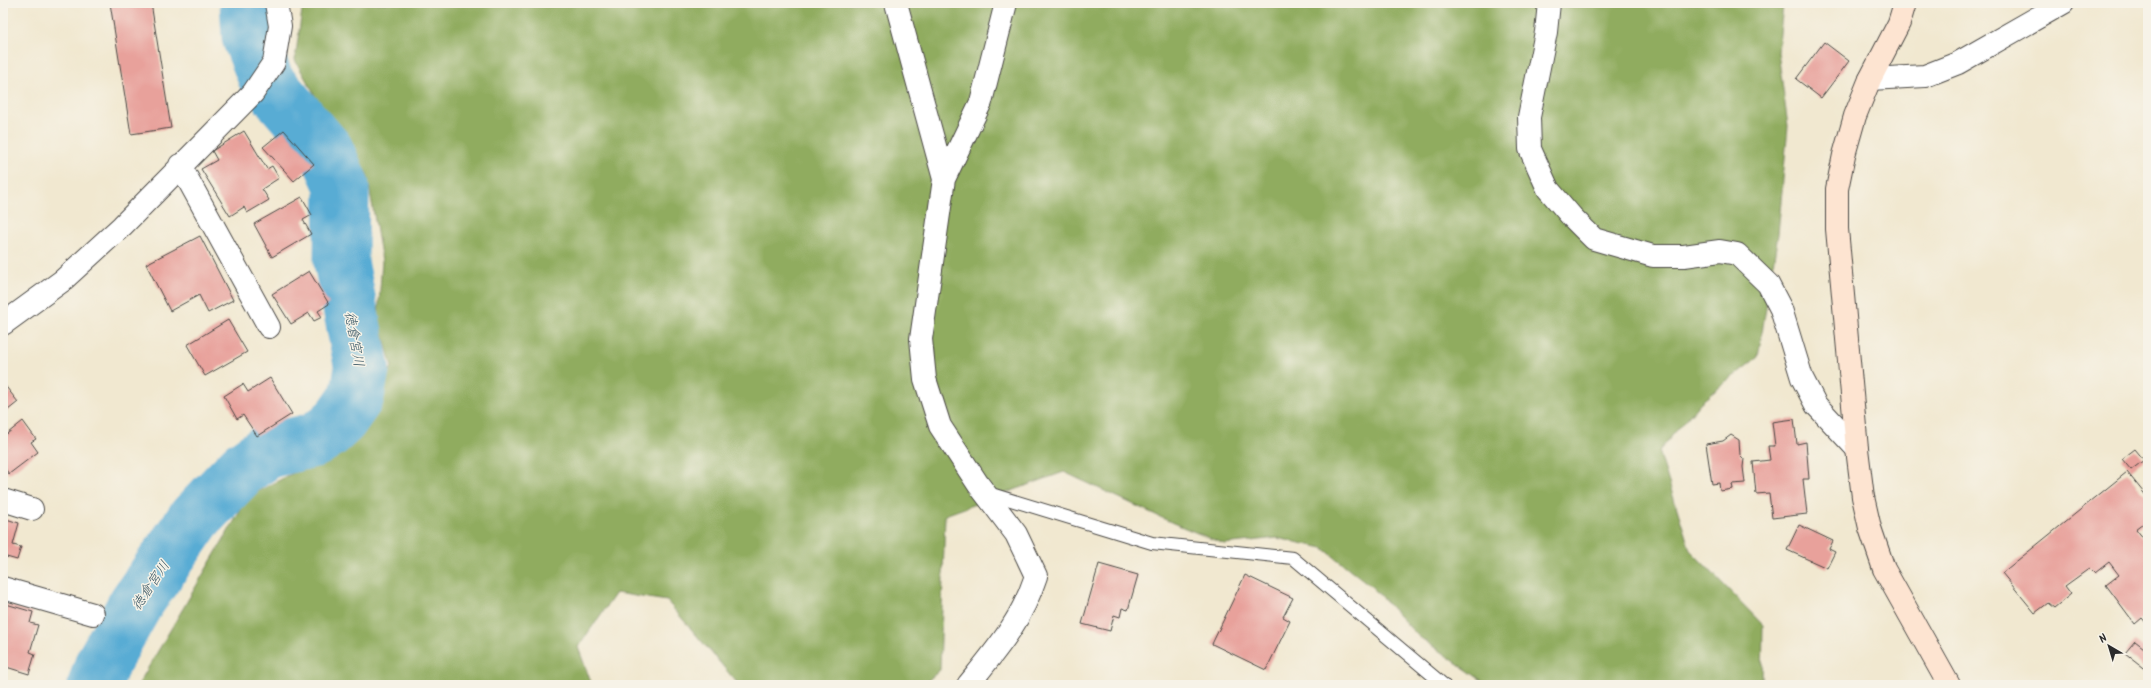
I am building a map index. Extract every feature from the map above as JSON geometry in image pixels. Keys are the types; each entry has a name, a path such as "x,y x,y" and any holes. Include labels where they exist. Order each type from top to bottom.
{"street":[{"path":"3,324 62,280 122,226 180,165 253,93 274,62 280,26 276,3"},
{"path":"896,3 944,179"},
{"path":"968,685 1006,638 1028,601 1036,576 1016,534 940,426 924,379 921,340 944,179 981,102 1006,3"},
{"path":"1549,3 1546,32 1529,117 1530,149 1548,189 1572,217 1594,239 1653,256 1684,256 1720,251 1737,254 1768,284 1778,303 1790,336 1802,378 1816,406 1857,449"},
{"path":"1905,3 1899,23 1870,79 1855,116 1844,155 1837,190 1836,229 1857,449 1863,497 1870,528 1884,569 1949,685"},
{"path":"1870,79 1925,76 1958,63 2063,3"},
{"path":"180,165 269,327"},
{"path":"3,500 32,509"},
{"path":"3,588 93,614"}],"lane":[{"path":"985,492 1152,543 1293,558 1444,685"}],"green space":[{"path":"303,3 1778,3 1783,6 1778,52 1788,126 1778,234 1758,357 1701,402 1659,451 1690,550 1763,625 1762,685 1484,685 1484,682 1418,636 1372,587 1323,548 1277,538 1224,544 1173,523 1064,472 945,515 940,670 923,685 739,685 667,601 616,593 578,647 592,685 138,685 249,496 316,461 347,435 392,367 378,317 382,261 367,174 318,101 295,60"}],"building":[{"path":"110,3 151,3 171,128 131,134"},
{"path":"1824,42 1849,61 1821,98 1796,79"},
{"path":"284,130 314,164 294,181 263,147"},
{"path":"244,131 267,169 272,166 279,178 262,189 269,200 247,213 244,207 230,216 201,169 217,160 212,151"},
{"path":"302,197 312,215 303,220 311,234 272,257 254,224"},
{"path":"200,236 233,300 208,313 199,295 170,311 146,264"},
{"path":"309,271 329,304 318,311 322,317 314,321 309,313 291,324 272,294"},
{"path":"228,320 247,352 205,376 187,345"},
{"path":"270,378 292,414 257,436 243,415 237,419 224,396 243,384 248,392"},
{"path":"3,383 18,402 3,414"},
{"path":"1794,419 1797,444 1806,442 1809,479 1803,479 1807,514 1772,518 1769,493 1756,494 1753,462 1770,460 1768,446 1775,446 1772,422"},
{"path":"23,421 36,439 31,442 38,452 9,474 3,466 3,437"},
{"path":"1731,435 1739,440 1740,455 1744,459 1743,467 1745,483 1732,484 1733,489 1720,491 1719,483 1712,484 1706,444 1723,441"},
{"path":"2135,449 2144,460 2131,470 2122,459"},
{"path":"2127,472 2148,498 2148,520 2136,529 2148,544 2148,625 2142,618 2135,624 2106,585 2119,575 2109,562 2095,573 2090,568 2065,586 2071,594 2054,608 2048,603 2035,613 2002,573"},
{"path":"3,518 19,523 13,545 21,547 17,560 3,556"},
{"path":"1799,525 1833,541 1829,549 1835,552 1827,568 1787,550"},
{"path":"1099,564 1138,575 1128,610 1122,608 1120,617 1114,615 1110,631 1082,624"},
{"path":"1245,575 1293,598 1283,617 1290,621 1266,670 1212,644"},
{"path":"6,604 33,612 30,623 38,625 30,652 35,654 29,674 3,666 3,613"},
{"path":"2135,641 2148,651 2148,671 2125,653"}],"waterway":[{"name":"徳倉宮川","path":"95,685 102,664 136,603 195,518 243,468 268,451 314,440 328,431 341,419 357,396 362,369 341,262 342,186 326,150 267,82 249,37 247,3"}]}
